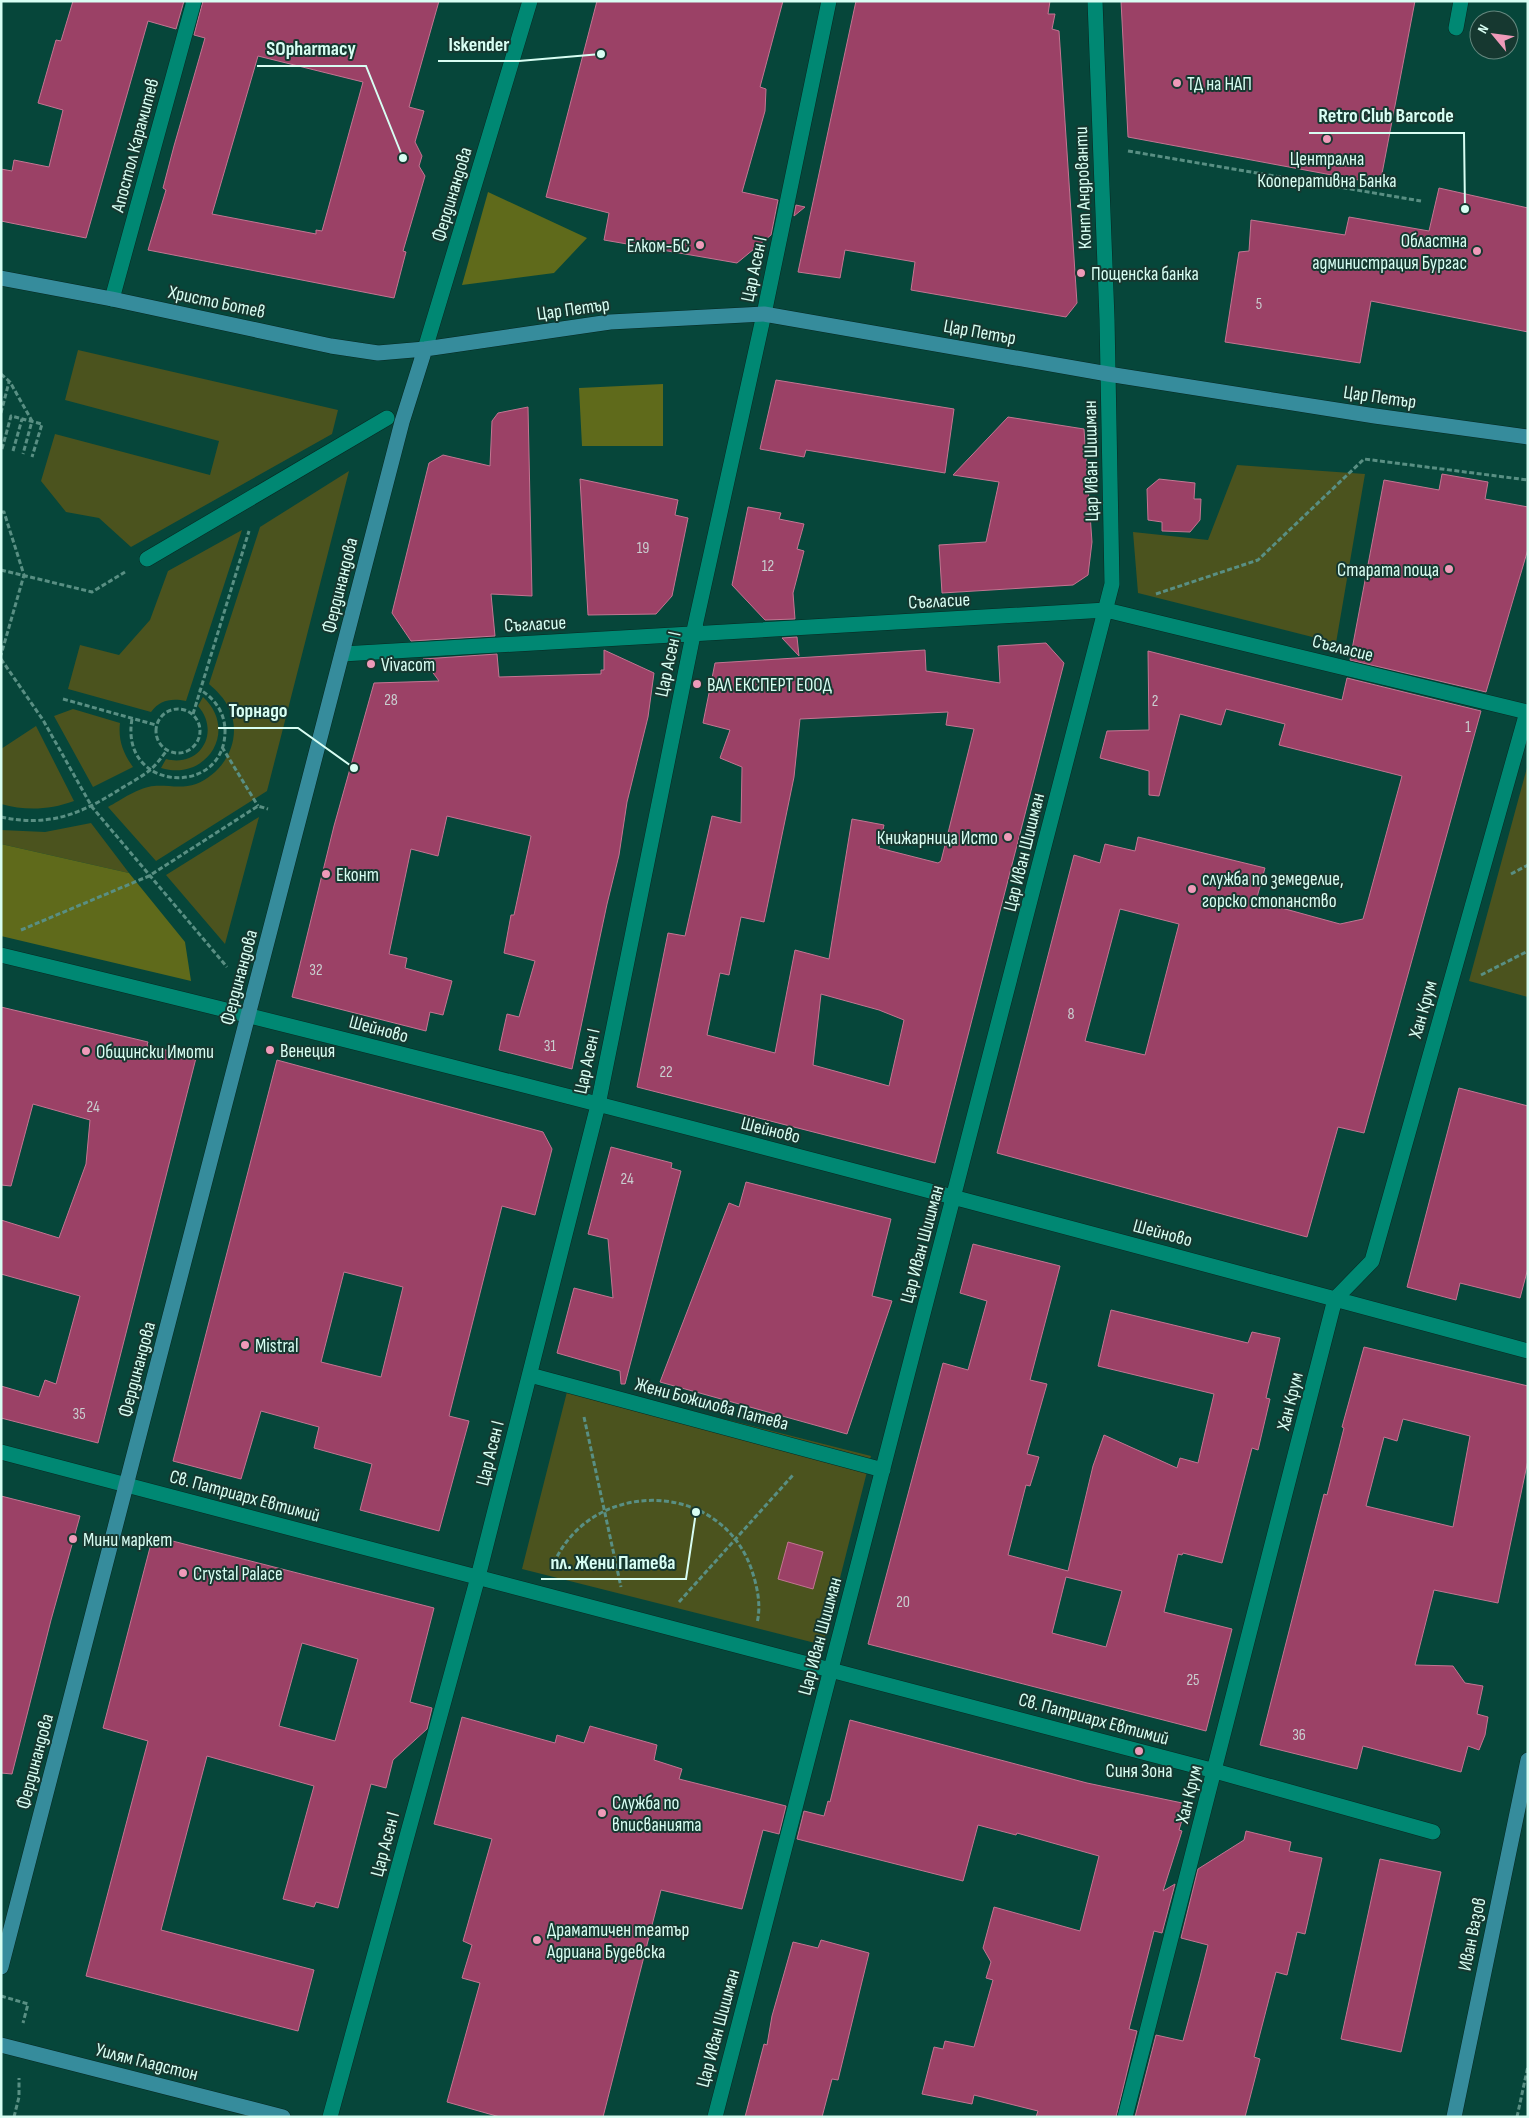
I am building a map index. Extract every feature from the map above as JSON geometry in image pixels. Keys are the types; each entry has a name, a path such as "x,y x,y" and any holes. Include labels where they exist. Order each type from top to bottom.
{"street":[{"name":"Апостол Карамитев","path":"112,299 194,1"},
{"name":"Фердинандова","path":"1,1967 402,422 530,1"},
{"name":"Цар Асен I","path":"330,2117 478,1577 598,1105 693,635 764,314 829,1"},
{"name":"Конт Андрованти","path":"1095,1 1108,374"},
{"path":"1456,28 1461,1"},
{"name":"Христо Ботев","path":"1,278 112,299 331,346 378,353 425,349"},
{"name":"Цар Петър","path":"425,349 610,322 764,314 1108,374 1375,416 1528,437"},
{"name":"Цар Иван Шишман","path":"715,2117 1112,584 1108,374"},
{"path":"147,560 387,418"},
{"name":"Съгласие","path":"342,654 1106,610 1527,712"},
{"name":"Хан Крум","path":"1125,2117 1335,1299 1372,1261 1527,712"},
{"name":"Шейново","path":"1,955 248,1015 954,1197 1528,1351"},
{"name":"Жени Божилова Патева","path":"530,1374 883,1470"},
{"name":"Св. Патриарх Евтимий","path":"1,1452 1215,1771 1433,1832"},
{"name":"Иван Вазов","path":"1454,2117 1528,1760"},
{"name":"Уилям Гладстон","path":"1,2045 283,2117"}],"path":[{"path":"1100,146 1421,201"},
{"path":"1,374 10,382 32,421 23,454"},
{"path":"1,413 10,382"},
{"path":"2,449 11,416 22,418 42,424 32,457"},
{"path":"13,451 22,418"},
{"path":"1151,595 1258,560 1364,459 1528,480"},
{"path":"1467,478 1468,472"},
{"path":"193,714 199,689 261,492"},
{"path":"1,512 4,512 24,575 1,657 43,720 92,807 227,967"},
{"path":"1,570 92,592 147,560"},
{"path":"132,719 131,738 133,747 138,756 151,770 175,778 200,773 214,762 222,747 225,730 222,713 213,699 199,689"},
{"path":"63,699 156,725"},
{"path":"178,708 193,714 198,720 200,728 198,743 185,752 178,753 167,750 158,742 156,725 164,714 178,708"},
{"path":"222,747 258,806 268,809"},
{"path":"1,817 26,820 49,819 71,815 92,807 151,770 167,750"},
{"path":"19,931 149,876 258,806"},
{"path":"1448,993 1528,952"},
{"path":"578,1387 628,1617"},
{"path":"658,1625 815,1451"},
{"path":"544,1595 552,1568 564,1544 582,1525 604,1510 627,1502 642,1500 675,1502 698,1509 718,1522 736,1539 750,1562 758,1588 759,1616 752,1650"},
{"path":"1517,2117 1528,2066"}],"green space":[{"path":"488,192 587,238 554,273 462,285"},
{"path":"78,350 338,410 332,434 131,547 99,518 66,512 41,481 55,434 210,475 219,441 65,400"},
{"path":"663,384 663,446 582,446 579,388"},
{"path":"1237,465 1365,474 1336,643 1138,593 1133,532 1208,540"},
{"path":"349,471 267,791 156,861 108,807 136,791 148,787 196,784 207,779 223,763 233,742 233,719 225,701 209,684 260,527"},
{"path":"242,530 186,701 162,702 151,712 68,689 80,645 119,655 150,620 168,571"},
{"path":"203,697 213,710 218,724 218,738 213,750 204,760 192,767 177,770 161,768 166,759 178,760 189,758 203,746 207,737 207,727 205,716 198,706"},
{"path":"73,709 120,723 122,746 126,757 133,767 93,787 54,716"},
{"path":"36,726 74,801 38,808 19,808 1,804 1,749"},
{"path":"1528,764 1528,997 1469,981"},
{"path":"259,817 225,944 166,875"},
{"path":"91,823 129,873 1,844 1,830 45,832"},
{"path":"1,844 129,873 185,942 191,981 1,936"},
{"path":"570,1380 871,1456 823,1645 522,1569"}],"building":[{"path":"73,1 184,1 176,29 148,21 86,238 1,221 1,169 12,171 14,160 49,167 63,110 38,103 56,40 61,41"},
{"path":"203,1 439,1 409,107 424,111 415,142 422,156 419,166 425,176 403,251 406,252 394,298 148,250 166,190 163,188 174,146 205,38 194,35","holes":["258,56 363,82 322,231 316,230 316,234 212,214"]},
{"path":"597,1 783,1 760,87 766,89 765,111 742,192 778,200 771,235 737,263 604,240 609,213 546,197"},
{"path":"856,1 1050,1 1048,14 1055,14 1052,29 1059,31 1077,303 1066,317 911,290 915,262 845,250 840,278 798,272"},
{"path":"1121,1 1415,1 1380,184 1128,137"},
{"path":"1439,188 1528,208 1528,332 1371,301 1360,363 1225,342 1239,252 1249,251 1251,220 1345,235 1349,217 1429,231"},
{"path":"796,205 805,207 794,216"},
{"path":"776,380 954,409 945,473 806,450 804,457 760,449"},
{"path":"528,407 532,596 491,594 495,636 411,641 392,613 429,463 443,455 490,466 492,421 498,413"},
{"path":"1008,417 1084,429 1092,542 1088,575 1073,585 942,593 939,545 986,542 999,482 953,475"},
{"path":"1442,474 1488,482 1485,499 1528,507 1528,549 1486,692 1350,660 1384,480 1439,490"},
{"path":"580,479 678,500 675,515 688,518 672,596 656,614 588,615"},
{"path":"1159,479 1195,483 1194,499 1201,499 1200,520 1190,532 1162,531 1162,522 1148,520 1147,489"},
{"path":"748,507 781,513 779,519 804,524 797,549 804,551 793,593 795,619 765,620 732,585"},
{"path":"797,637 799,656 782,638"},
{"path":"1046,643 1064,663 935,1163 637,1087 668,933 685,936 712,816 741,823 742,767 720,758 730,730 703,723 715,663 925,650 926,671 1000,683 998,646","holes":["948,712 946,725 974,729 941,861 938,863 879,848 884,825 852,819 829,959 795,950 775,1053 707,1035 720,973 729,975 741,917 764,922 794,777 800,719","821,994 879,1010 904,1020 889,1086 813,1065"]},
{"path":"604,650 654,673 648,717 627,802 619,855 572,1069 499,1050 507,1014 519,1017 535,961 504,953 511,915 514,915 531,836 447,816 438,856 411,849 389,954 407,958 405,968 452,981 443,1015 430,1012 426,1031 292,997 334,826 374,683 439,681 423,659 497,654 499,677 601,674 601,670 604,670"},
{"path":"1148,651 1342,700 1347,678 1481,711 1364,1133 1338,1127 1307,1237 997,1153 1074,855 1100,863 1105,844 1135,851 1138,837 1265,868 1256,901 1340,924 1363,919 1402,776 1279,745 1285,724 1226,709 1221,725 1180,714 1159,796 1149,795 1149,771 1100,758 1107,731 1149,730","holes":["1120,909 1179,924 1145,1055 1085,1041"]},
{"path":"1,1007 148,1042 147,1045 196,1058 98,1443 1,1418 1,1386 39,1397 45,1380 56,1384 80,1296 1,1274 1,1220 59,1238 86,1164 90,1120 33,1104 11,1186 1,1185"},
{"path":"277,1060 543,1132 552,1149 535,1215 502,1206 449,1416 469,1421 439,1531 360,1510 372,1464 314,1448 319,1427 261,1411 241,1479 173,1461","holes":["344,1272 403,1287 381,1377 321,1362"]},
{"path":"1459,1088 1528,1106 1528,1268 1520,1298 1460,1283 1456,1300 1407,1287"},
{"path":"611,1147 672,1163 671,1168 681,1171 625,1384 621,1384 620,1371 557,1353 574,1288 613,1298 608,1239 588,1234"},
{"path":"746,1182 891,1219 872,1296 892,1301 847,1434 660,1382 729,1203 739,1207"},
{"path":"973,1244 1060,1266 1030,1380 1047,1384 1027,1454 1039,1457 1030,1486 1026,1485 1008,1555 1068,1571 1093,1466 1104,1435 1177,1468 1180,1458 1198,1463 1214,1394 1098,1366 1111,1310 1248,1343 1252,1332 1280,1338 1266,1398 1270,1399 1258,1450 1252,1448 1222,1563 1183,1553 1182,1555 1178,1554 1164,1612 1232,1629 1206,1731 868,1644 943,1363 968,1370 987,1301 960,1293","holes":["1066,1577 1122,1591 1106,1647 1052,1633"]},
{"path":"1364,1347 1528,1386 1528,1460 1498,1603 1434,1590 1415,1665 1453,1666 1465,1683 1483,1686 1477,1714 1488,1717 1485,1735 1479,1750 1468,1746 1461,1772 1363,1746 1357,1769 1260,1745 1324,1494 1327,1495 1344,1428 1342,1427","holes":["1403,1419 1470,1436 1453,1527 1366,1506 1384,1437 1397,1441"]},
{"path":"1,1496 80,1516 51,1620 12,1774 1,1773"},
{"path":"153,1536 434,1608 410,1702 432,1708 427,1729 393,1760 386,1788 371,1784 338,1908 316,1902 314,1907 283,1899 314,1786 207,1756 161,1930 314,1970 298,2031 86,1976 148,1741 103,1728","holes":["302,1643 358,1659 335,1741 279,1726"]},
{"path":"788,1542 823,1552 813,1589 778,1579"},
{"path":"462,1717 555,1743 557,1735 584,1743 590,1726 657,1745 654,1760 682,1769 679,1779 786,1806 779,1834 763,1830 742,1909 661,1890 603,2117 500,2117 447,2102 480,1983 462,1978 472,1945 463,1941 492,1839 434,1824"},
{"path":"850,1720 1087,1783 1187,1804 1179,1830 1182,1831 1163,1891 1175,1884 1162,1933 1154,1931 1129,2029 1137,2031 1116,2117 1036,2117 1038,2111 974,2095 972,2104 922,2094 934,2047 943,2049 945,2041 974,2047 993,1980 986,1978 991,1962 983,1948 994,1907 1080,1931 1099,1856 1017,1833 1016,1835 978,1825 963,1881 797,1839 804,1811 824,1816 828,1801 830,1802"},
{"path":"1246,1831 1291,1842 1289,1851 1322,1858 1305,1934 1297,1932 1287,1975 1276,1972 1254,2057 1260,2059 1245,2117 1135,2117 1156,2035 1183,2041 1200,1977 1208,1945 1181,1938 1198,1869 1244,1840"},
{"path":"1380,1859 1441,1872 1401,2052 1341,2039"},
{"path":"821,1940 869,1953 838,2080 832,2079 822,2117 745,2117 764,2044 767,2045 772,2016 793,1942 818,1948"}],"place":[{"name":"Iskender","path":"601,54"},
{"name":"ТД на НАП","path":"1177,83"},
{"name":"Централна Кооперативна Банка","path":"1327,139"},
{"name":"SOpharmacy","path":"403,158"},
{"name":"Retro Club Barcode","path":"1465,209"},
{"name":"Елком-БС","path":"700,245"},
{"name":"Областна администрация Бургас","path":"1477,251"},
{"name":"Пощенска банка","path":"1081,273"},
{"name":"Старата поща","path":"1449,569"},
{"name":"Vivacom","path":"371,664"},
{"name":"ВАЛ ЕКСПЕРТ ЕООД","path":"697,684"},
{"name":"Торнадо","path":"354,768"},
{"name":"Книжарница Исто","path":"1008,837"},
{"name":"Еконт","path":"326,874"},
{"name":"служба по земеделие, горско стопанство","path":"1192,889"},
{"name":"Венеция","path":"270,1050"},
{"name":"Общински Имоти","path":"86,1051"},
{"name":"Mistral","path":"245,1345"},
{"name":"пл. Жени Патева","path":"696,1512"},
{"name":"Мини маркет","path":"73,1539"},
{"name":"Crystal Palace","path":"183,1573"},
{"name":"Синя Зона","path":"1139,1751"},
{"name":"Служба по вписванията","path":"602,1813"},
{"name":"Драматичен театър Адриана Будевска","path":"537,1940"}]}
